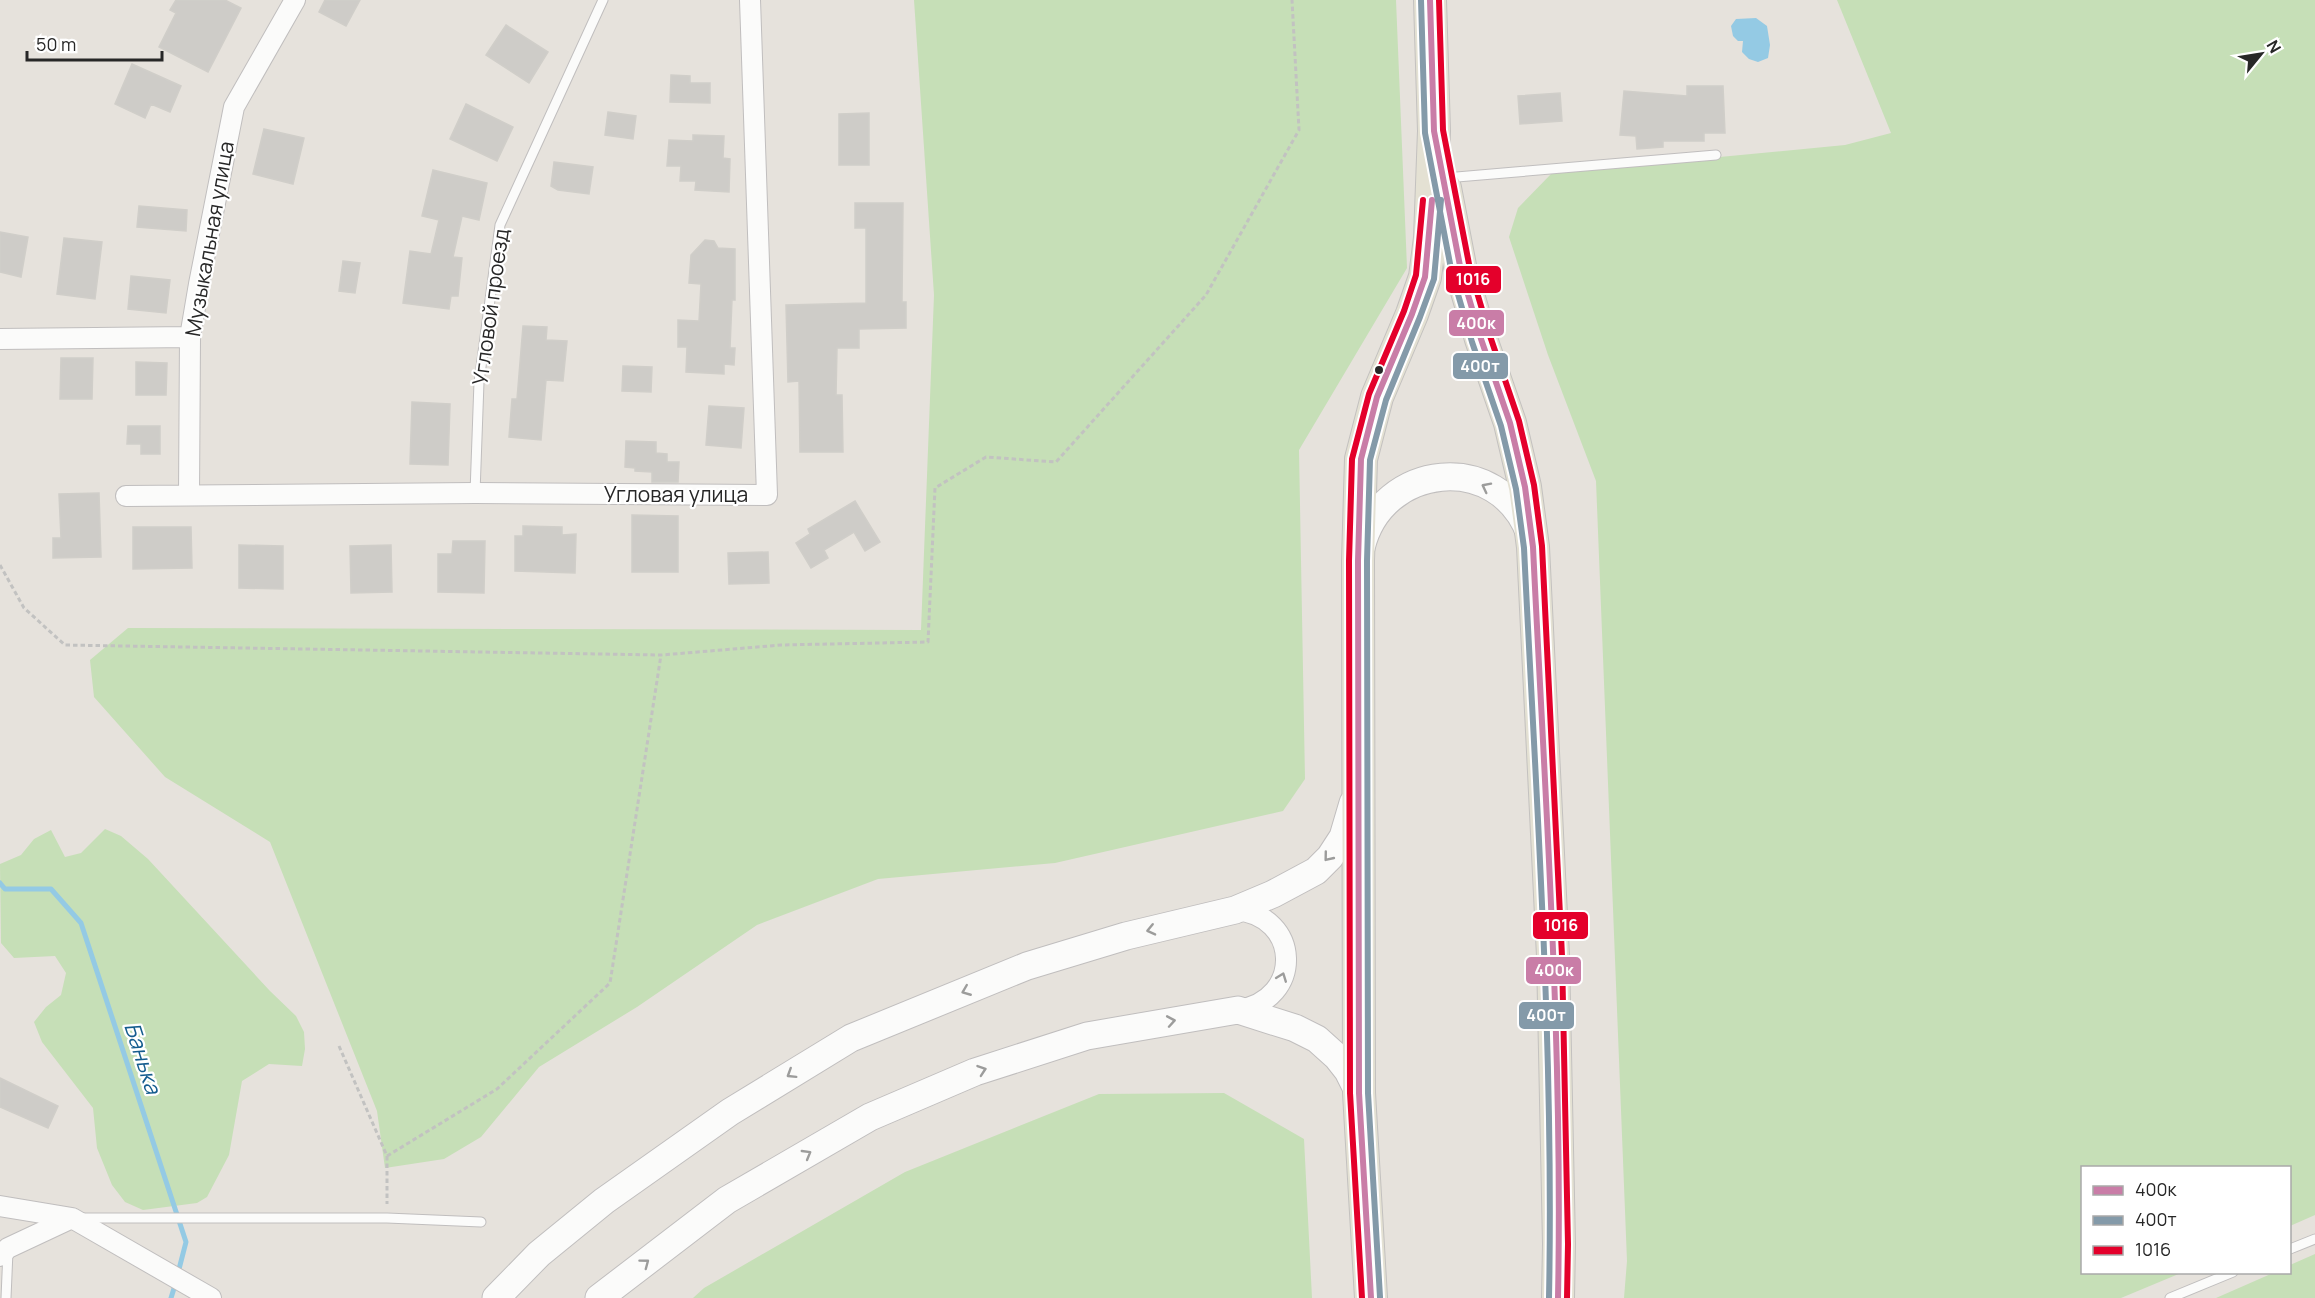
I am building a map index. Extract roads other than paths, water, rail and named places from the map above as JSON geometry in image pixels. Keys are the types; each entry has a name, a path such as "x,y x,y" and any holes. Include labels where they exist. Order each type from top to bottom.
{"main road":[{"path":"1371,1298 1359,1093 1358,561 1361,459 1377,397 1425,278 1430,238 1434,131 1430,0"},
{"path":"1434,131 1461,271 1481,339 1510,423 1523,476 1533,547 1553,956 1558,1298"}],"street":[{"name":"Музыкальная улица","path":"189,495 190,338 234,107 295,0"},
{"name":"Угловая улица","path":"126,496 475,493 767,495 750,0"},
{"path":"0,339 190,338"},
{"path":"1358,561 1370,522 1389,498 1415,482 1445,476 1475,481 1502,495 1522,518 1533,547"},
{"path":"496,1298 539,1254 604,1201 730,1112 851,1038 1027,966 1126,936 1234,910 1298,882 1316,871 1330,857 1343,837 1358,784"},
{"path":"599,1298 727,1200 870,1117 975,1072 1087,1035 1258,1005 1274,992 1280,983 1286,963 1283,943 1272,925 1255,913 1234,910"},
{"path":"1238,1010 1295,1028 1317,1040 1343,1064 1359,1093"},
{"path":"0,1206 72,1218 210,1298"},
{"path":"4,1252 72,1218"}],"lane":[{"name":"Угловой проезд","path":"475,493 479,382 500,225 603,0"},
{"path":"1443,178 1716,155"},
{"path":"72,1218 198,1216 387,1218 481,1222"},
{"path":"2291,1249 2315,1239"},
{"path":"4,1252 6,1298"},
{"path":"2170,1298 2228,1274"}],"water":[{"path":"1756,18 1767,26 1770,45 1768,58 1758,62 1749,59 1742,52 1743,41 1738,41 1733,36 1731,26 1736,19"}],"waterway":[{"name":"Банька","path":"0,883 5,889 51,889 81,923 186,1242 178,1273"},
{"name":"Банька","path":"171,1298 176,1282"}]}
